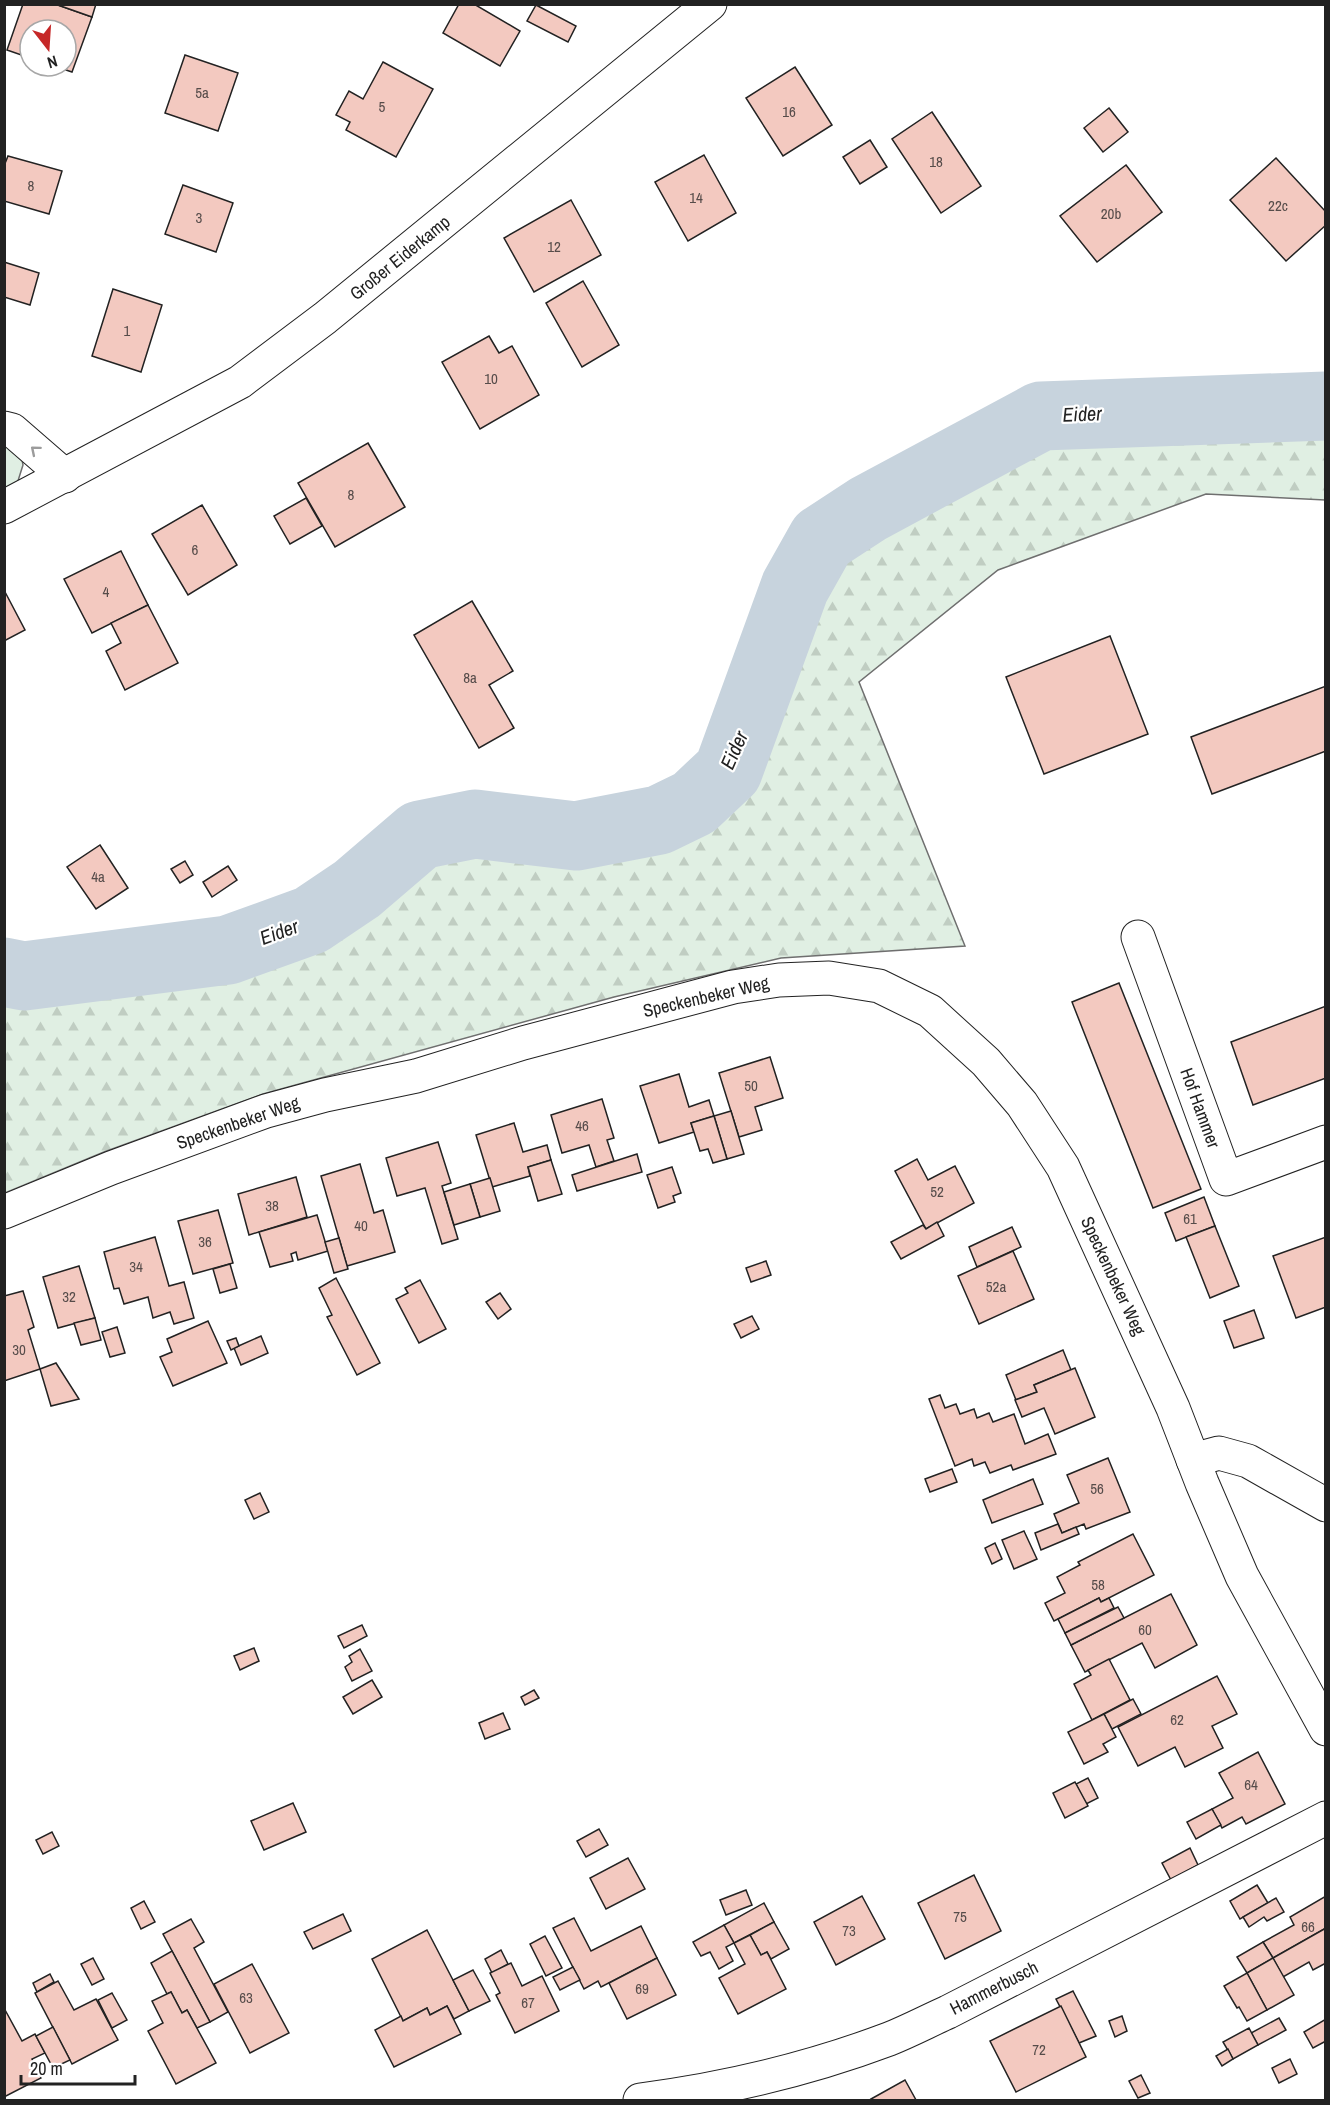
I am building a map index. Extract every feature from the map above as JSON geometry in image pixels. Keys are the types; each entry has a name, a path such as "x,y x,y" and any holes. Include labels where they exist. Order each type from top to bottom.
{"street":[{"name":"Großer Eiderkamp","path":"4,507 240,382 325,318 710,4"},
{"path":"4,428 12,430 65,476"},
{"name":"Hof Hammer","path":"1138,937 1226,1179 1326,1142"},
{"name":"Speckenbeker Weg","path":"4,1212 111,1168 266,1112 325,1095 416,1076 523,1043 733,987 779,980 829,978 879,986 930,1011 986,1062 1022,1104 1063,1167 1173,1408 1242,1576 1326,1730"},
{"path":"1193,1460 1219,1453 1248,1461 1326,1505"},
{"name":"Hammerbusch","path":"640,2100 699,2092 814,2064 890,2038 948,2012 1326,1818"}],"green space":[{"path":"1325,432 1325,500 1206,494 998,570 859,682 965,946 781,958 614,997 263,1094 104,1152 5,1193 5,998 21,1001 305,952 374,895 425,857 478,851 580,863 658,849 707,818 759,775 822,577 882,539 945,490 1043,445 1115,436"},
{"path":"5,443 20,448 23,465 17,484 5,491"}],"building":[{"path":"23,4 55,4 92,17 78,56 78,18 18,18"},
{"path":"55,4 96,4 92,17"},
{"path":"459,4 474,4 520,31 500,66 443,33"},
{"path":"536,5 576,26 568,42 527,21"},
{"path":"18,18 18,54 7,50"},
{"path":"185,55 238,73 218,131 165,113"},
{"path":"383,62 433,89 396,157 346,130 350,122 336,115 349,91 363,99"},
{"path":"795,67 832,125 783,156 746,98"},
{"path":"1109,108 1128,132 1103,152 1084,128"},
{"path":"932,112 981,186 941,213 892,139"},
{"path":"870,140 887,167 860,184 843,157"},
{"path":"704,155 736,213 688,241 655,182"},
{"path":"8,156 62,171 49,214 4,201 4,166"},
{"path":"1276,158 1326,212 1326,225 1286,261 1230,200"},
{"path":"1126,165 1162,212 1097,262 1060,216"},
{"path":"183,185 233,203 216,252 165,234"},
{"path":"571,200 601,255 534,292 504,238"},
{"path":"4,262 39,273 30,305 4,297"},
{"path":"583,281 619,345 582,367 546,303"},
{"path":"113,289 162,305 141,372 92,356"},
{"path":"489,336 499,353 512,346 539,395 480,429 442,362"},
{"path":"368,443 405,507 335,547 298,483"},
{"path":"306,498 322,526 290,544 274,516"},
{"path":"202,505 237,565 188,595 152,534"},
{"path":"121,551 148,605 92,633 64,579"},
{"path":"4,590 25,630 4,641"},
{"path":"472,601 513,671 489,685 514,728 479,748 414,635"},
{"path":"148,605 178,663 125,690 106,651 121,643 111,623"},
{"path":"1110,636 1148,734 1044,774 1006,677"},
{"path":"1326,686 1326,751 1212,794 1191,737"},
{"path":"100,845 128,888 96,909 67,867"},
{"path":"185,861 193,875 180,883 171,869"},
{"path":"228,866 237,880 212,897 203,882"},
{"path":"1119,983 1201,1189 1153,1208 1072,1002"},
{"path":"1326,1006 1326,1078 1253,1105 1231,1042"},
{"path":"770,1057 783,1098 755,1107 762,1130 739,1137 719,1073"},
{"path":"679,1074 689,1107 709,1100 714,1116 691,1123 694,1132 659,1143 640,1086"},
{"path":"602,1099 614,1138 607,1140 614,1161 596,1167 589,1145 562,1153 551,1115"},
{"path":"731,1111 744,1154 727,1159 714,1116"},
{"path":"714,1116 727,1159 713,1163 708,1149 700,1151 691,1123"},
{"path":"514,1123 523,1152 547,1145 551,1160 528,1167 530,1176 492,1187 476,1135"},
{"path":"438,1142 451,1183 442,1186 458,1239 442,1244 425,1188 397,1196 386,1158"},
{"path":"637,1154 642,1172 577,1191 572,1175"},
{"path":"917,1159 928,1180 955,1166 974,1203 926,1229 895,1171"},
{"path":"551,1160 562,1194 538,1201 528,1167"},
{"path":"360,1164 374,1213 383,1210 395,1252 347,1266 321,1176"},
{"path":"672,1167 681,1193 673,1196 675,1202 658,1208 647,1175"},
{"path":"296,1177 307,1217 249,1235 238,1194"},
{"path":"490,1178 500,1211 480,1217 470,1184"},
{"path":"470,1184 480,1217 454,1225 444,1192"},
{"path":"1204,1197 1215,1226 1176,1241 1165,1213"},
{"path":"218,1210 233,1263 193,1274 178,1221"},
{"path":"317,1215 328,1251 298,1260 296,1252 291,1254 293,1261 270,1267 259,1232"},
{"path":"937,1222 944,1236 901,1259 891,1242 923,1225 926,1229"},
{"path":"1215,1226 1239,1286 1210,1298 1186,1237"},
{"path":"1012,1227 1021,1247 977,1267 969,1247"},
{"path":"155,1237 169,1286 184,1282 194,1318 174,1324 170,1312 153,1318 148,1297 124,1304 119,1288 114,1289 104,1252"},
{"path":"1326,1237 1326,1307 1296,1318 1273,1256"},
{"path":"339,1238 348,1269 334,1273 325,1242"},
{"path":"1013,1251 1034,1299 979,1324 958,1276"},
{"path":"766,1261 771,1275 751,1282 746,1268"},
{"path":"230,1264 237,1288 220,1293 213,1269"},
{"path":"79,1266 95,1318 58,1328 43,1277"},
{"path":"336,1278 380,1363 357,1375 327,1317 332,1315 319,1288"},
{"path":"420,1280 446,1329 419,1343 396,1299 408,1293 405,1288"},
{"path":"23,1291 34,1327 28,1330 40,1369 4,1381 4,1296"},
{"path":"500,1293 511,1309 498,1319 486,1302"},
{"path":"1254,1310 1264,1338 1234,1348 1224,1321"},
{"path":"752,1316 759,1329 741,1338 734,1324"},
{"path":"95,1318 101,1340 81,1345 74,1323"},
{"path":"208,1321 227,1363 173,1386 160,1357 172,1352 167,1339"},
{"path":"117,1327 125,1353 110,1357 102,1332"},
{"path":"261,1336 268,1353 241,1365 234,1348"},
{"path":"236,1338 239,1346 231,1350 227,1341"},
{"path":"1063,1350 1071,1370 1034,1385 1037,1392 1016,1400 1006,1375"},
{"path":"56,1363 79,1399 51,1406 40,1369"},
{"path":"1075,1368 1095,1417 1055,1434 1044,1408 1022,1417 1015,1400 1037,1392 1034,1385"},
{"path":"940,1395 945,1408 956,1404 960,1414 974,1409 977,1418 989,1413 993,1422 1014,1414 1025,1444 1048,1434 1056,1454 1013,1470 1011,1465 990,1473 985,1462 974,1466 972,1459 955,1466 929,1399"},
{"path":"1108,1458 1130,1512 1086,1529 1084,1524 1062,1533 1054,1514 1079,1503 1067,1475"},
{"path":"952,1469 957,1482 930,1492 925,1479"},
{"path":"1033,1479 1043,1504 992,1523 983,1500"},
{"path":"260,1493 269,1512 254,1519 245,1500"},
{"path":"1058,1524 1062,1533 1076,1527 1079,1534 1041,1550 1035,1533"},
{"path":"1024,1531 1037,1559 1014,1569 1002,1540"},
{"path":"1133,1534 1154,1575 1101,1602 1099,1598 1054,1621 1045,1603 1065,1593 1057,1577 1080,1565 1078,1562"},
{"path":"995,1543 1002,1559 992,1564 985,1548"},
{"path":"1171,1594 1197,1645 1155,1668 1142,1643 1085,1672 1071,1645"},
{"path":"1099,1598 1101,1602 1109,1598 1114,1608 1065,1633 1058,1619"},
{"path":"1118,1607 1124,1618 1071,1645 1065,1633"},
{"path":"362,1625 367,1636 344,1648 338,1636"},
{"path":"254,1648 259,1661 240,1670 234,1656"},
{"path":"360,1649 372,1671 352,1681 345,1667 352,1662 349,1656"},
{"path":"1109,1659 1130,1700 1092,1720 1074,1684 1091,1675 1088,1670"},
{"path":"1217,1676 1237,1714 1212,1726 1223,1748 1185,1767 1175,1747 1138,1766 1118,1727"},
{"path":"372,1680 382,1697 353,1714 343,1697"},
{"path":"534,1690 539,1698 525,1705 521,1697"},
{"path":"1133,1699 1141,1714 1112,1729 1104,1714"},
{"path":"503,1713 510,1729 485,1739 479,1723"},
{"path":"1104,1714 1116,1737 1103,1744 1108,1752 1084,1764 1068,1732"},
{"path":"1258,1752 1285,1804 1246,1824 1242,1817 1222,1828 1212,1809 1233,1798 1219,1773"},
{"path":"1088,1778 1098,1798 1086,1804 1076,1784"},
{"path":"1075,1782 1088,1806 1065,1818 1053,1793"},
{"path":"293,1803 306,1832 264,1850 251,1821"},
{"path":"1212,1809 1221,1825 1196,1839 1187,1822"},
{"path":"599,1829 608,1845 586,1857 577,1841"},
{"path":"52,1832 59,1846 43,1854 36,1840"},
{"path":"1190,1848 1198,1865 1171,1880 1162,1863"},
{"path":"628,1858 645,1889 606,1909 590,1878"},
{"path":"974,1875 1001,1931 945,1959 918,1903"},
{"path":"1257,1885 1268,1903 1240,1919 1230,1901"},
{"path":"746,1890 752,1905 726,1915 720,1900"},
{"path":"862,1896 885,1939 836,1965 814,1922"},
{"path":"1326,1896 1326,1928 1273,1958 1263,1942 1294,1925 1290,1917"},
{"path":"1276,1898 1284,1912 1267,1921 1264,1917 1249,1927 1243,1917"},
{"path":"144,1901 155,1922 141,1929 131,1908"},
{"path":"764,1903 774,1922 734,1943 724,1925"},
{"path":"343,1914 351,1931 313,1949 304,1932"},
{"path":"574,1918 591,1951 641,1926 657,1958 601,1987 598,1981 584,1989 553,1928"},
{"path":"191,1919 204,1942 194,1948 228,2012 210,2022 163,1934"},
{"path":"774,1922 789,1949 771,1959 767,1952 761,1955 750,1935"},
{"path":"724,1925 734,1943 726,1947 733,1961 719,1969 710,1952 701,1956 693,1942"},
{"path":"1326,1928 1326,1963 1313,1970 1309,1962 1283,1977 1273,1958"},
{"path":"427,1930 469,2011 454,2019 447,2006 430,2015 427,2008 403,2021 372,1959"},
{"path":"750,1935 761,1955 767,1952 786,1989 738,2014 719,1978 745,1964 734,1943"},
{"path":"545,1936 562,1968 546,1976 530,1944"},
{"path":"1263,1942 1273,1958 1247,1973 1237,1957"},
{"path":"501,1950 508,1964 492,1973 485,1959"},
{"path":"172,1951 210,2022 197,2028 187,2010 182,2013 171,1992 167,1994 151,1963"},
{"path":"93,1958 104,1979 92,1985 81,1964"},
{"path":"657,1958 676,1995 627,2019 609,1983"},
{"path":"1273,1958 1294,1995 1267,2010 1247,1973"},
{"path":"511,1963 522,1986 542,1976 559,2011 515,2033 496,1995 500,1993 490,1973"},
{"path":"252,1964 289,2033 250,2053 214,1984"},
{"path":"573,1967 580,1980 560,1990 553,1977"},
{"path":"473,1970 490,2001 469,2011 453,1980"},
{"path":"1247,1973 1267,2010 1247,2021 1224,1986"},
{"path":"50,1974 54,1982 37,1992 33,1983"},
{"path":"58,1981 74,2010 96,1999 118,2040 72,2064 35,1993"},
{"path":"1073,1991 1096,2036 1079,2043 1056,1999"},
{"path":"171,1992 182,2013 187,2010 216,2063 176,2084 148,2031 163,2023 152,2001"},
{"path":"112,1993 127,2020 112,2028 98,2000"},
{"path":"447,2006 461,2034 394,2067 375,2030 401,2016 403,2021 427,2008 430,2015"},
{"path":"1061,2006 1086,2057 1016,2092 990,2041"},
{"path":"4,2008 22,2041 35,2034 45,2053 32,2059 41,2078 4,2097"},
{"path":"1122,2016 1127,2031 1115,2037 1109,2021"},
{"path":"1279,2018 1286,2030 1258,2045 1251,2033"},
{"path":"1326,2019 1326,2041 1313,2048 1304,2032"},
{"path":"53,2027 70,2060 53,2068 36,2036"},
{"path":"1249,2028 1258,2045 1233,2059 1223,2042"},
{"path":"1228,2049 1233,2059 1222,2066 1216,2056"},
{"path":"1290,2059 1297,2074 1279,2083 1272,2068"},
{"path":"1141,2075 1150,2093 1138,2098 1129,2081"},
{"path":"905,2080 916,2100 871,2099"}],"waterway":[{"name":"Eider","path":"4,972 24,976 228,950 311,920 357,889 420,835 475,824 576,836 659,820 694,803 728,771 795,587 822,539 868,509 1041,416 1326,406"}]}
